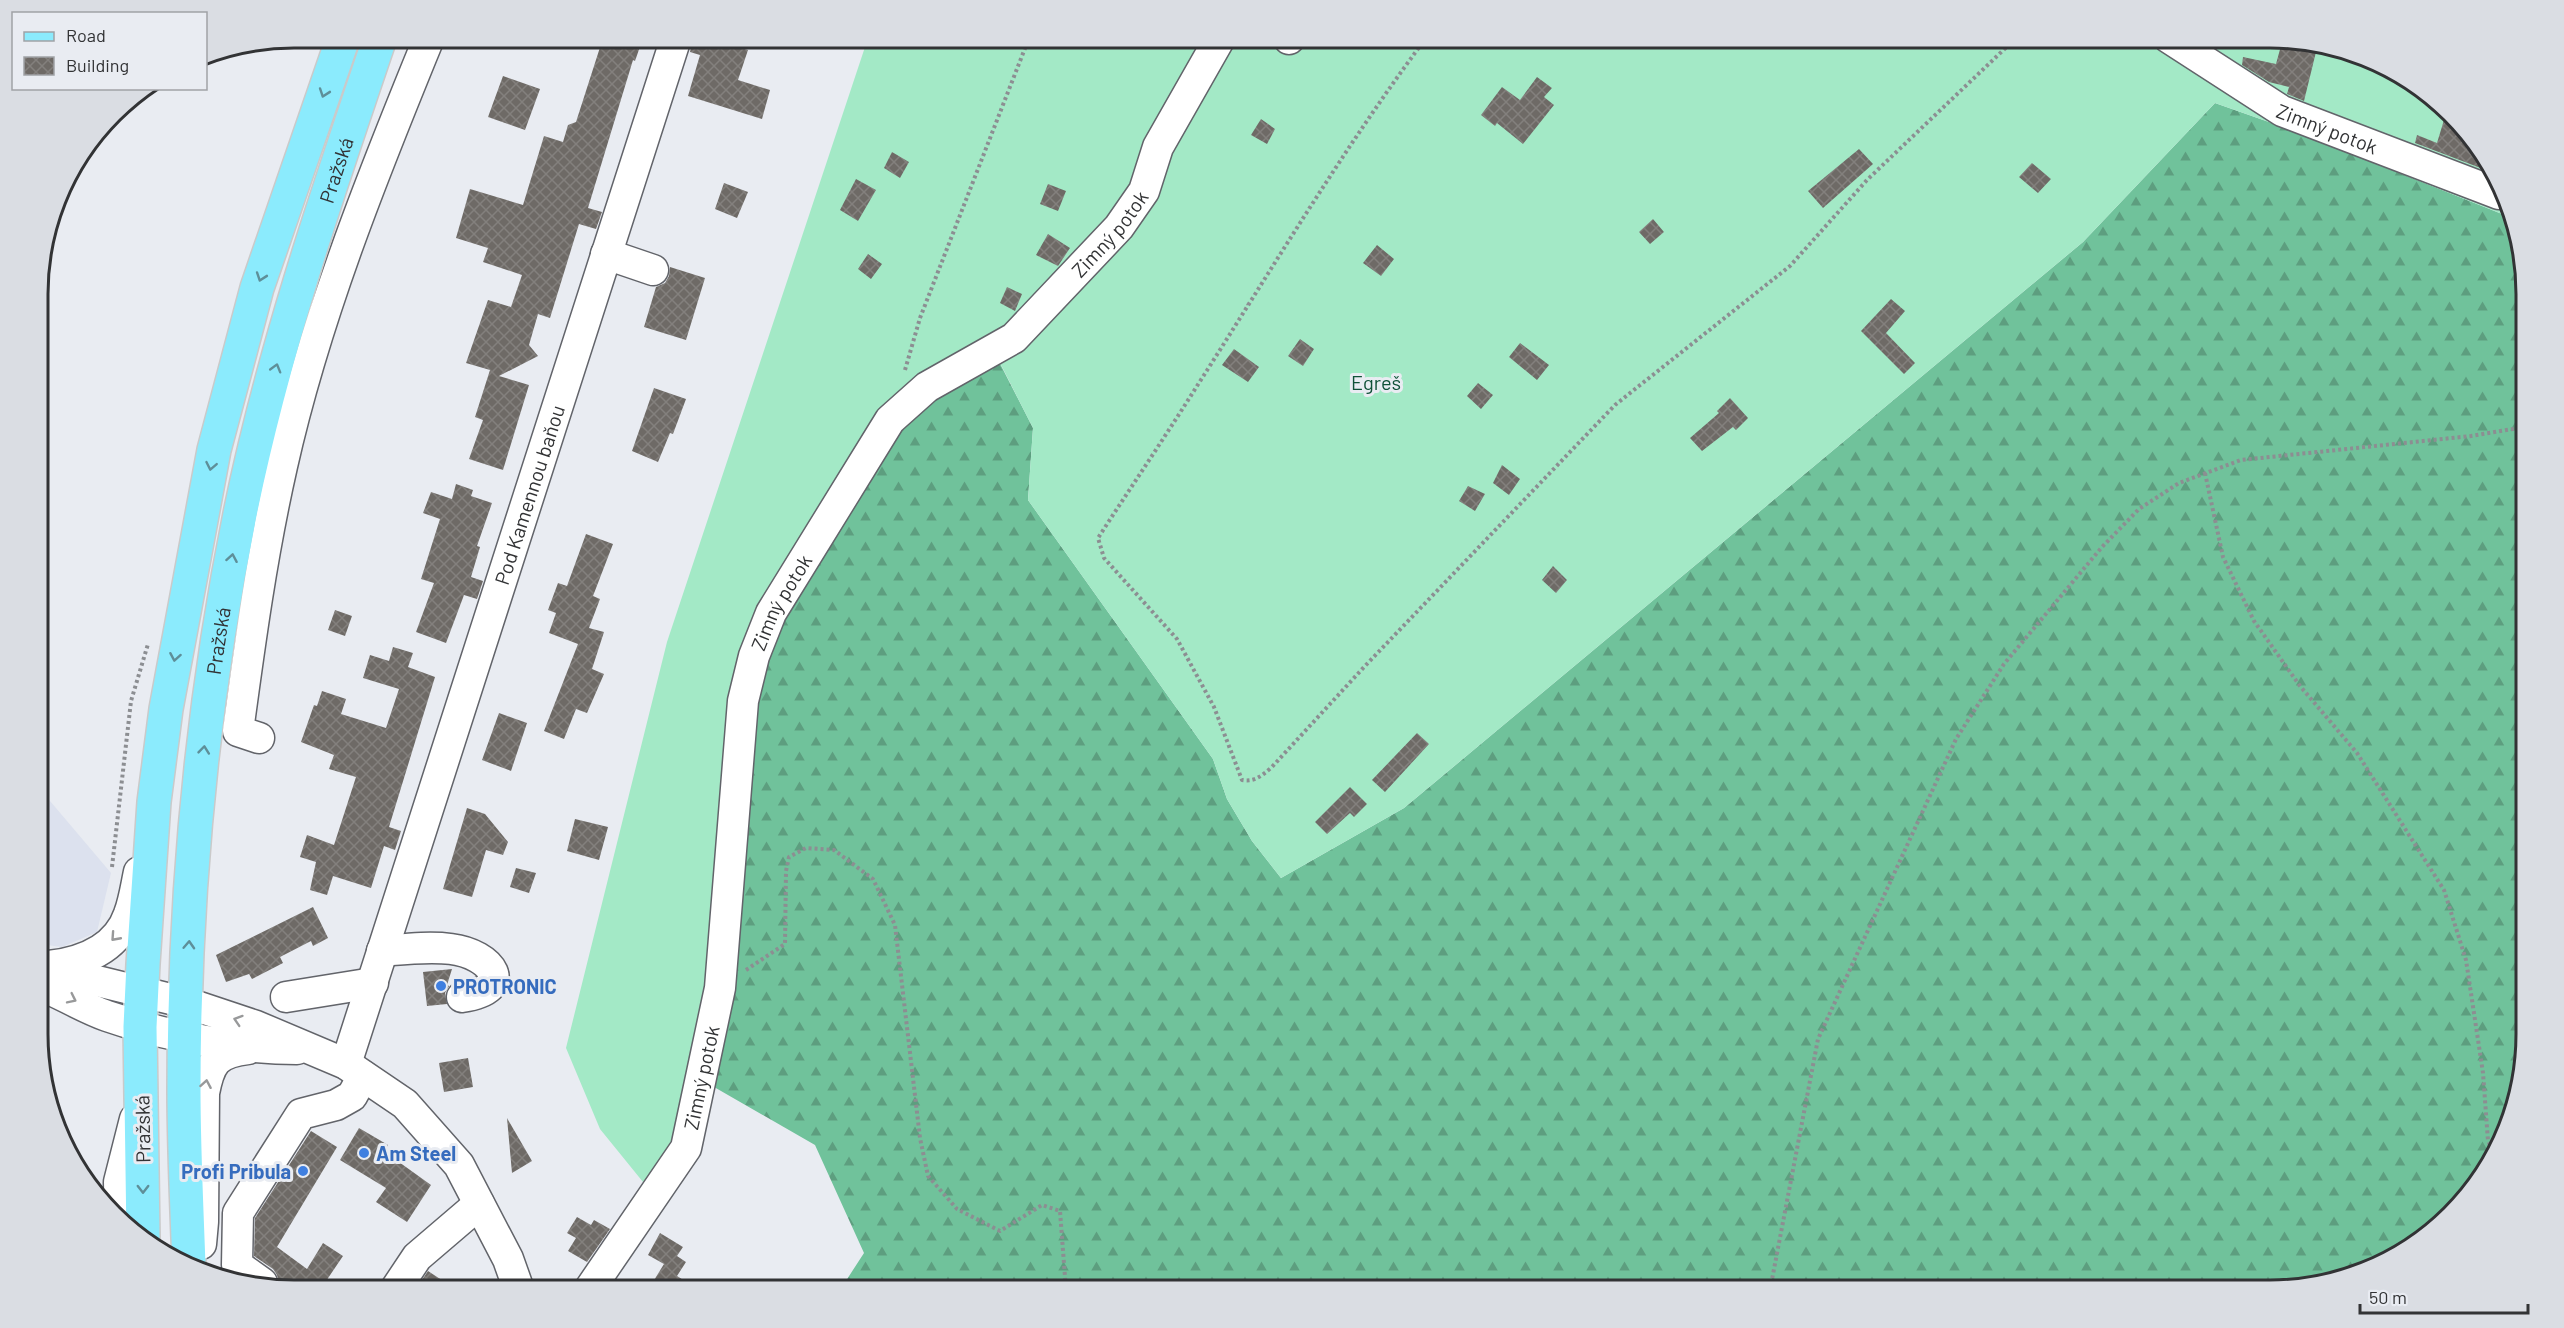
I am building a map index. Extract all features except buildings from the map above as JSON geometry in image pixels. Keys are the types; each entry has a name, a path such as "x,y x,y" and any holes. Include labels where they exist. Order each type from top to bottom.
{"main road":[{"name":"Pražská","path":"143,1228 141,1027 154,802 166,709 214,450 257,288 340,48"},
{"name":"Pražská","path":"189,1256 184,1091 185,1038 193,874 214,661 240,514 272,381 311,247 377,48"}],"street":[{"path":"259,738 238,731 261,572 282,465 312,351 375,170 425,48"},
{"name":"Pod Kamennou baňou","path":"253,1276 237,1265 238,1213 301,1114 336,1105 352,1096 354,1070 382,951 673,48"},
{"name":"Zimný potok","path":"596,1280 686,1148 720,988 743,701 754,656 771,613 890,420 927,387 1014,338 1119,227 1144,191 1158,147 1214,48"},
{"name":"Zimný potok","path":"2184,48 2282,111 2494,192"},
{"path":"606,254 653,270"},
{"path":"48,966 88,958 106,947 119,934 129,915 154,802"},
{"path":"382,951 452,949 475,955 489,963 494,973 491,986 483,993 462,997"},
{"path":"48,969 187,1003 256,1026 312,1049 354,1070 405,1104 459,1165 508,1259 515,1280"},
{"path":"286,997 373,983"},
{"path":"48,989 104,1015 185,1038 251,1048 312,1049"},
{"path":"104,1015 117,1029 133,1054 142,1091 119,1182 120,1208"},
{"path":"199,1261 203,1222 204,1093 207,1077 210,1067 220,1057 236,1050 251,1048"},
{"path":"402,1280 417,1257 479,1204"}],"path":[{"path":"903,376 920,318 1025,48"},
{"path":"1418,48 1400,72 1281,252 1197,388 1098,538 1104,558 1177,639 1214,707 1242,780 1258,779 1271,768 1365,666 1615,405 1790,266 1868,180 2006,48"},
{"path":"1772,1280 1818,1039 1956,739 2004,664 2102,547 2139,509 2179,483 2241,460 2470,436 2516,428"},
{"path":"2205,473 2223,557 2254,621 2300,686 2357,753 2444,890 2466,960 2483,1073 2490,1145"},
{"path":"720,988 785,944 786,871 789,857 806,848 834,850 873,879 895,926 920,1138 928,1176 957,1209 1000,1231 1042,1205 1060,1211 1065,1280"}],"shaded area":[{"path":"48,799 111,873 97,932 62,947 48,945"}],"green space":[{"name":"Egreš","path":"865,48 2270,48 2302,50 2333,56 2379,73 2420,99 2444,120 2465,144 2491,185 2503,214 2294,131 2215,103 2083,242 1404,808 1281,878 1252,841 1227,799 1213,759 1028,500 1033,428 993,349 899,416 752,675 738,890 656,1198 600,1129 566,1048 667,642"},
{"path":"2215,103 2294,131 2503,214 2508,231 2514,262 2516,294 2516,1034 2514,1066 2508,1097 2491,1143 2465,1184 2432,1219 2393,1247 2379,1255 2333,1272 2302,1278 2270,1280 846,1280 864,1253 815,1145 688,1072 752,675 899,416 992,348 1033,428 1028,500 1213,759 1227,799 1252,841 1281,878 1404,808 2083,242"}],"place":[{"name":"PROTRONIC","path":"441,986"},
{"name":"Am Steel","path":"364,1153"},
{"name":"Profi Pribula","path":"303,1171"}]}
